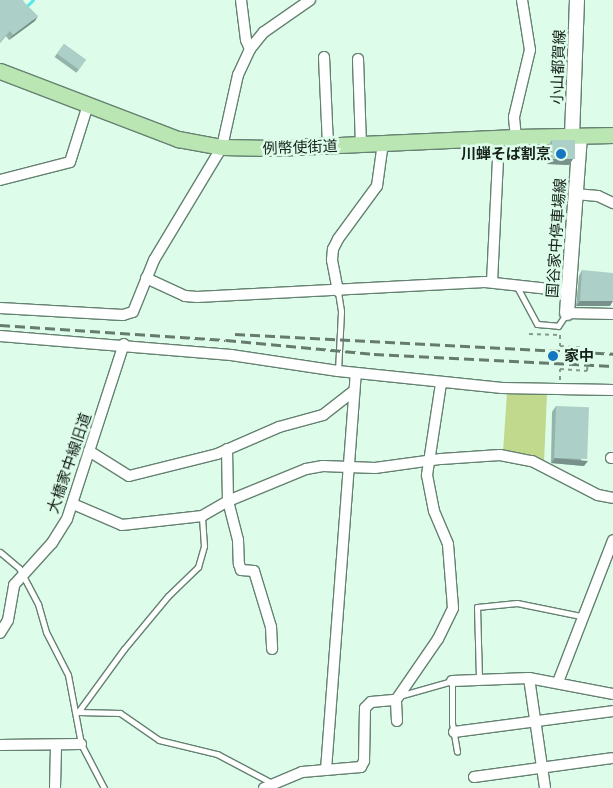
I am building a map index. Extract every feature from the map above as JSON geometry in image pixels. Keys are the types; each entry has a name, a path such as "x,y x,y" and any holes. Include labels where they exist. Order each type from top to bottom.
{"main road":[{"name":"小山都賀線","path":"576,136 577,0"},
{"name":"例幣使街道","path":"0,71 178,139 222,147 328,146 499,137 576,136 612,132"},
{"name":"国谷家中停車場線","path":"566,314 576,194 576,136"}],"street":[{"path":"241,0 246,40 250,49"},
{"path":"0,308 128,315 136,308 146,278 222,147 238,75 250,49 264,32 310,0"},
{"path":"516,137 514,117 530,50 522,0"},
{"path":"324,57 328,146"},
{"path":"358,59 361,144"},
{"path":"0,180 70,162 88,105"},
{"path":"492,282 499,137"},
{"path":"338,291 332,260 334,250 338,239 377,186 383,143"},
{"path":"576,194 598,196 613,202"},
{"path":"146,278 190,297 492,282 568,292"},
{"path":"566,314 613,314"},
{"path":"0,336 124,344 231,355 338,371 441,383 502,388 613,390"},
{"name":"大橋家中線旧道","path":"0,633 8,620 11,591 62,530 73,504 124,344"},
{"path":"326,770 356,373"},
{"path":"397,721 397,698 438,639 453,608 448,544 431,500 427,463 441,383"},
{"path":"89,451 129,476 227,449 279,427 323,415 354,392"},
{"path":"227,449 228,501 238,540 239,564 241,570 254,571 271,627 272,650"},
{"path":"73,504 122,525 202,516 228,501 306,469 323,466 348,468 427,463 465,457 517,457 598,494 613,498"},
{"path":"558,682 581,616 613,540"},
{"path":"452,681 479,678 529,678 613,694"},
{"path":"529,678 545,788"},
{"path":"268,785 302,772 361,767 364,760 365,708 371,702 397,698"},
{"path":"454,732 613,711"},
{"path":"0,745 56,746 81,744"},
{"path":"55,788 56,746"},
{"path":"474,777 612,758"}],"lane":[{"path":"516,285 537,324 560,325 566,314"},
{"path":"338,291 341,311 338,371"},
{"path":"77,712 124,649 172,592 198,567 204,546 202,516"},
{"path":"0,552 12,559 24,574 38,604 46,632 67,671 77,712 81,744 104,788"},
{"path":"479,678 477,607 517,603 581,616"},
{"path":"397,698 452,681 454,732 457,752"},
{"path":"77,712 120,713 159,740 217,754 268,785"}],"path":[{"path":"530,334 560,335 560,346 589,348 587,371 560,369 560,386"},
{"path":"568,357 588,358"}],"green space":[{"path":"507,393 547,394 544,463 503,452"}],"building":[{"path":"0,0 23,0 38,16 13,35 10,31 0,42"},
{"path":"64,44 86,60 79,70 57,54"},
{"name":"川蝉そば割烹","path":"552,140 575,140 575,159 552,159"},
{"path":"582,270 613,273 613,301 580,301"},
{"path":"556,406 589,407 587,459 554,458"}],"waterway":[{"path":"27,6 33,0"}],"railway":[{"path":"0,325 226,340 374,354 613,366"},
{"path":"235,334 613,354"}],"place":[{"name":"川蝉そば割烹","path":"561,154"},
{"name":"家中","path":"553,356"}]}
